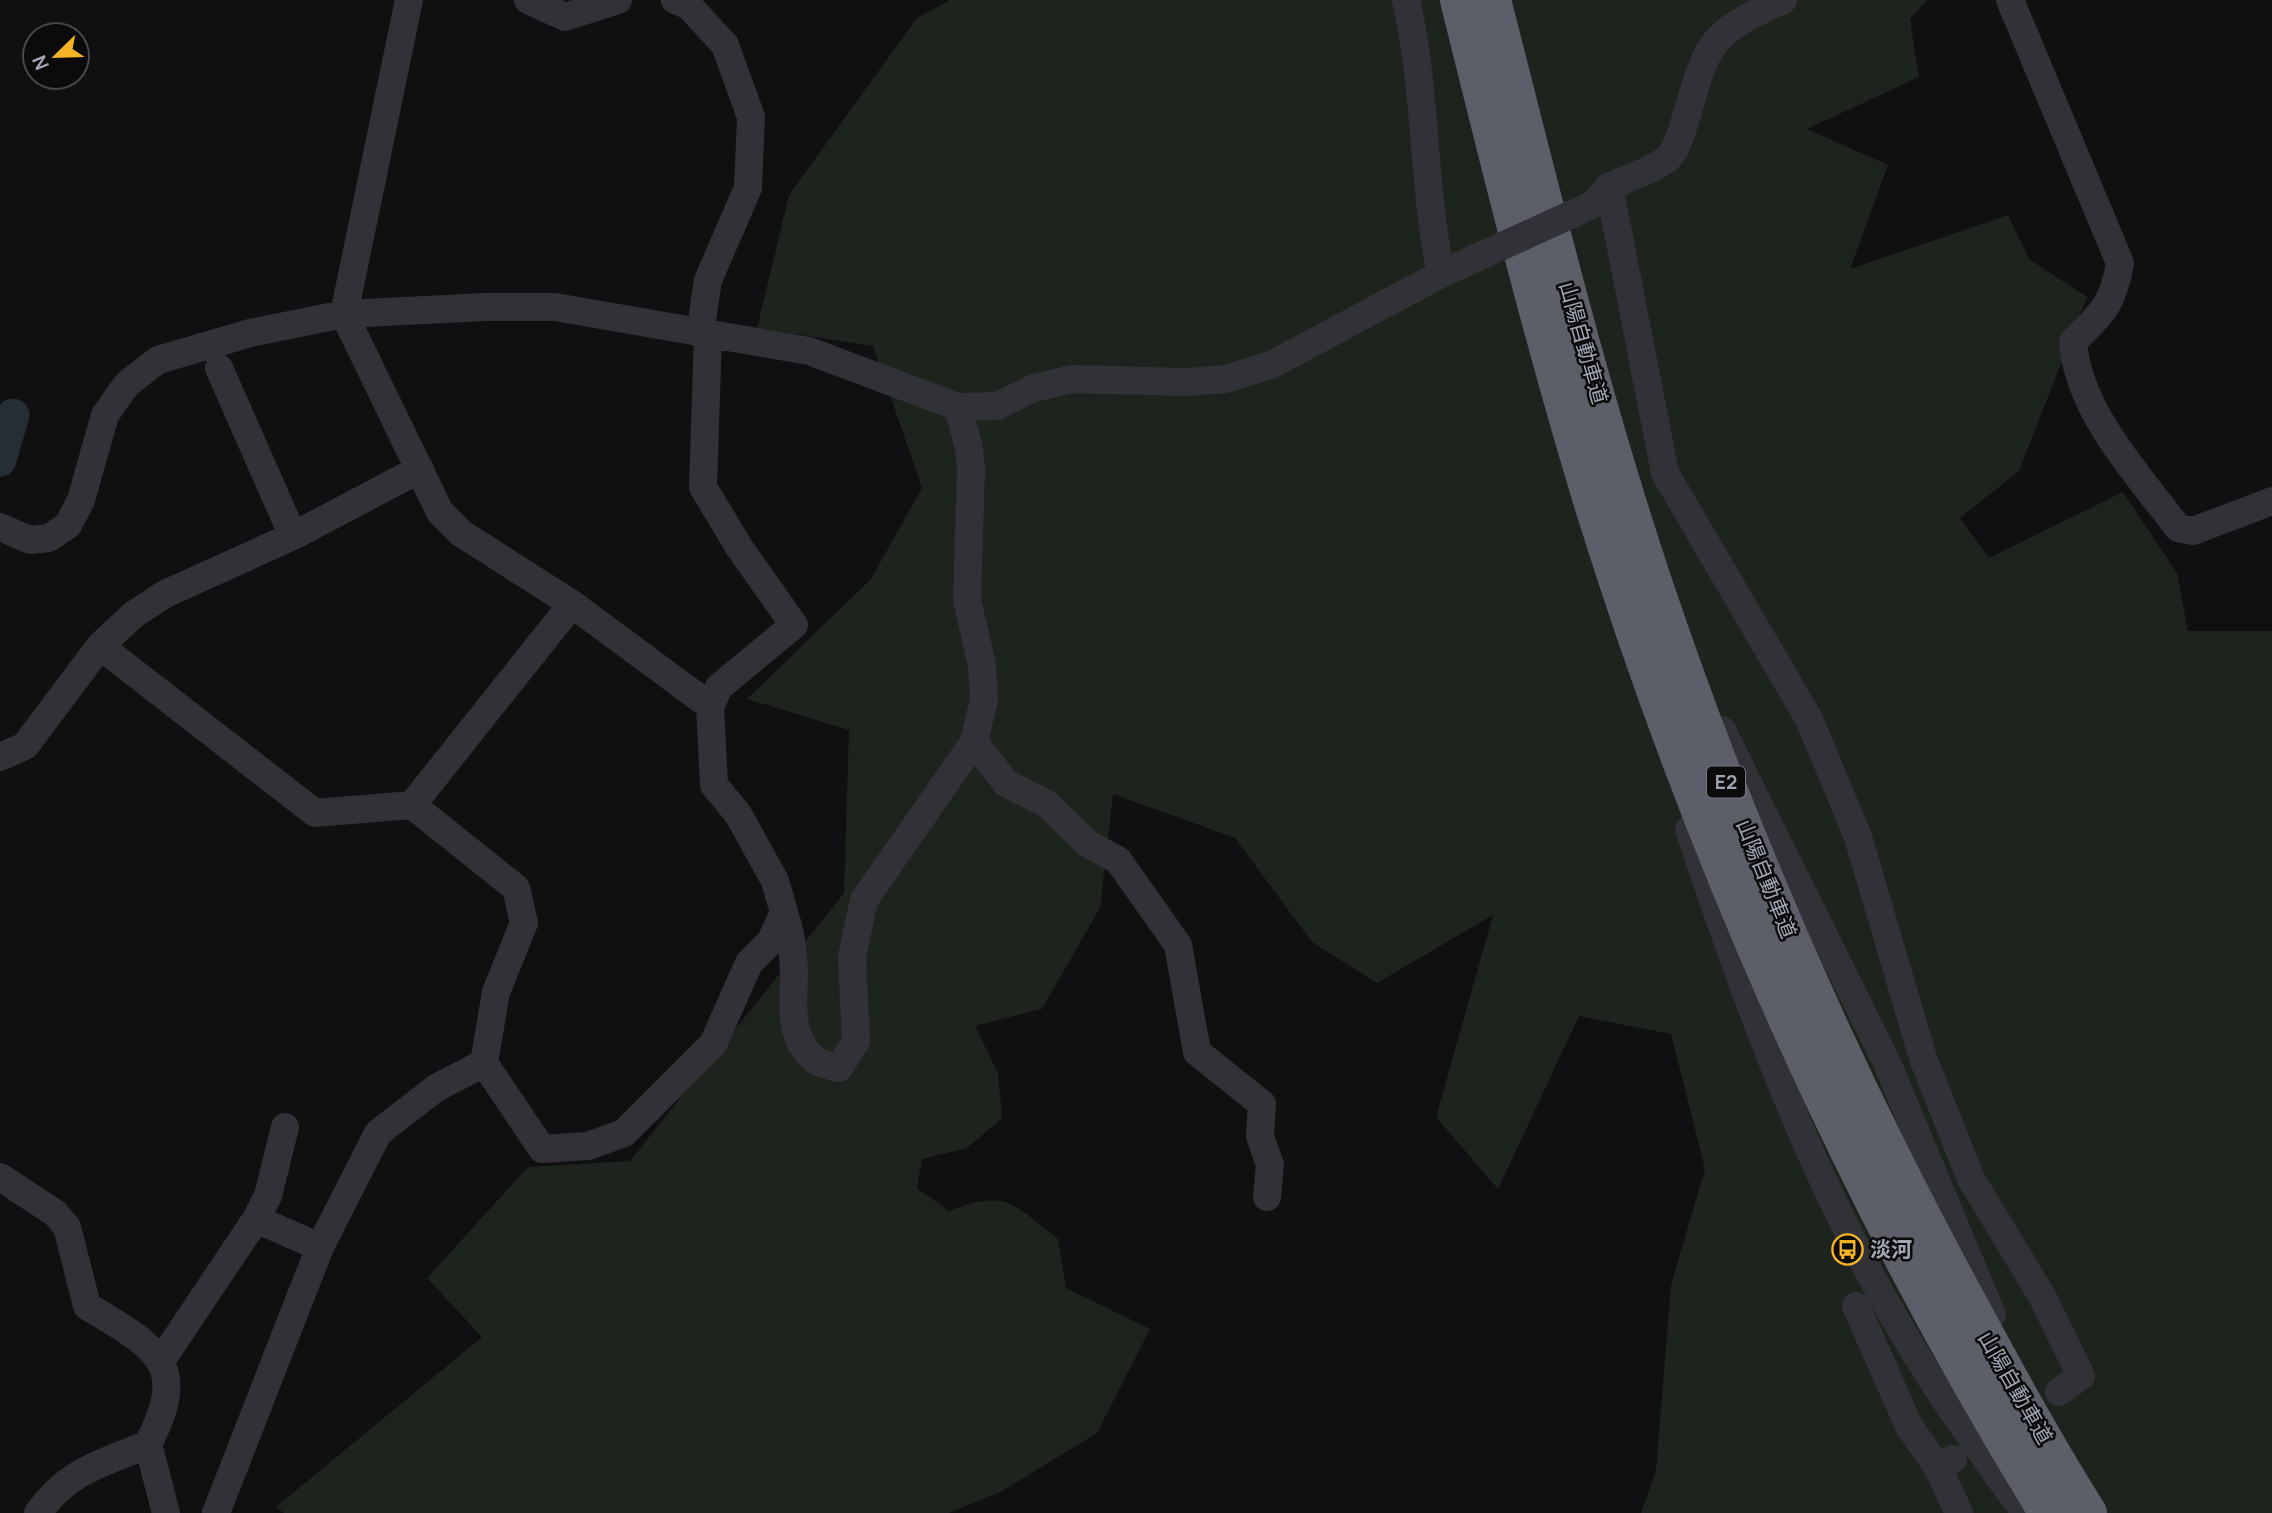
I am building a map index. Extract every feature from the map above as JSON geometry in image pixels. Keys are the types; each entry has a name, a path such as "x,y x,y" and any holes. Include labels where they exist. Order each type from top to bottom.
{"highway":[{"name":"山陽自動車道","path":"1459,0 1515,224 1594,506 1674,737 1757,951 1833,1116 1909,1266 2048,1513"},
{"name":"山陽自動車道","path":"1492,0 1545,208 1625,494 1703,723 1788,937 1856,1088 1938,1250 2018,1395 2088,1513"}],"street":[{"path":"409,0 344,314 440,512 461,533 572,604 710,706"},
{"path":"528,0 565,17 618,0"},
{"path":"675,0 690,6 725,45 751,117 748,188 708,280 704,334 703,487 739,547 794,625 719,687 710,706 714,785 738,814 775,881 790,929 794,976 791,1009 800,1040 815,1060 839,1068 856,1041 852,957 864,900 974,742 984,700 982,665 967,600 971,470 969,448 958,407"},
{"path":"1406,0 1422,85 1430,220 1441,274"},
{"path":"0,527 30,540 49,538 68,525 81,499 105,415 127,384 158,360 250,333 344,314 485,307 555,307 809,351 958,407 997,406 1034,388 1073,379 1186,382 1226,379 1273,363 1667,159 1679,141 1703,59 1716,40 1736,22 1783,0"},
{"path":"2010,0 2120,263 2115,290 2104,310 2073,342 2075,366 2108,434 2178,528 2193,531 2272,501"},
{"path":"1602,195 1665,473 1809,719 1858,837 1923,1058 1971,1179 2042,1296 2081,1376 2059,1392"},
{"path":"219,368 293,536"},
{"path":"0,757 25,746 100,646 133,615 165,594 293,536 420,469"},
{"path":"1625,494 1718,721 1887,1063 2001,1336 2096,1513"},
{"path":"1624,595 1660,739 1747,997 1799,1131 1877,1289 1937,1390 2026,1513"},
{"path":"412,805 572,604"},
{"path":"100,646 315,813 412,805 516,888 524,923 496,992 484,1063 542,1149 588,1146 624,1133 713,1044 749,963 771,941 784,912"},
{"path":"974,742 1006,783 1047,804 1088,844 1118,860 1178,945 1197,1052 1262,1104 1260,1136 1270,1165 1267,1198"},
{"path":"216,1513 320,1247 378,1133 436,1088 484,1063"},
{"path":"162,1361 256,1219 268,1196 285,1127"},
{"path":"0,1177 55,1213 67,1227 87,1306 128,1331 162,1361 169,1389 164,1413 148,1444 73,1476 54,1491 38,1513"},
{"path":"256,1219 320,1247"},
{"path":"1856,1306 1909,1426 1946,1464 1959,1513"},
{"path":"148,1444 166,1513"}],"shaded area":[{"path":"950,0 1927,0 1910,19 1919,77 1807,129 1888,165 1850,269 2008,215 2029,259 2087,297 2019,471 1960,518 1989,558 2123,492 2177,573 2188,631 2272,631 2272,1513 1641,1513 1656,1470 1671,1285 1705,1169 1671,1034 1579,1016 1498,1189 1436,1117 1493,915 1377,983 1312,942 1235,838 1113,794 1100,908 1042,1009 975,1026 998,1073 1002,1118 967,1148 922,1159 917,1188 949,1211 984,1201 1008,1203 1019,1209 1058,1239 1066,1288 1150,1329 1097,1433 1002,1491 949,1513 284,1513 276,1507 482,1337 427,1278 528,1167 630,1161 844,893 849,730 747,699 871,579 922,488 873,346 757,328 789,195 917,18"}],"waterway":[{"path":"0,460 13,415"}],"place":[{"name":"淡河","path":"1847,1250"}]}
